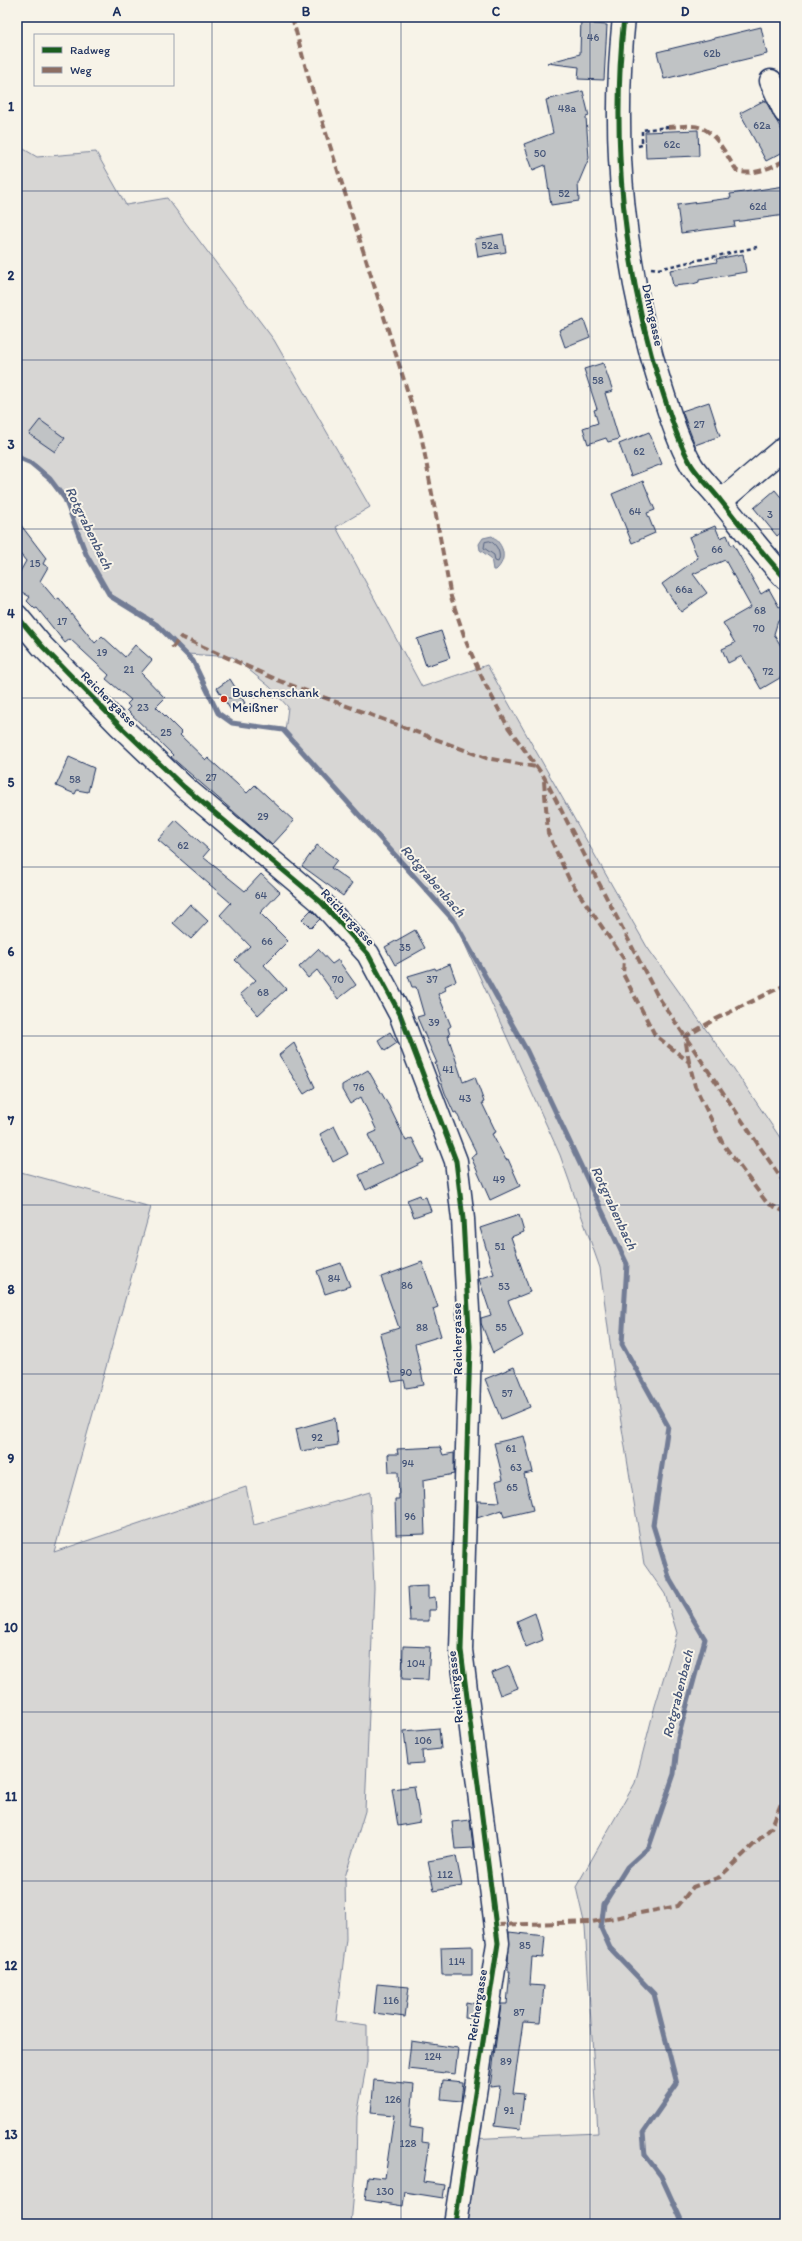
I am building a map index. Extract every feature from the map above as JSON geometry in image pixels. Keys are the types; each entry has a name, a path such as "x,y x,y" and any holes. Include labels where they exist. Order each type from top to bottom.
{"street":[{"name":"Dehmgasse","path":"624,17 619,62 618,129 624,211 633,271 652,361 675,430 693,466 756,547 785,578"},
{"path":"771,81 785,112"},
{"path":"721,501 785,447"},
{"name":"Reichergasse","path":"17,616 42,646 120,726 184,787 321,902 368,954 400,1014 456,1161 463,1219 470,1346 461,1650 498,1943 455,2224"}],"path":[{"path":"642,146 642,130 668,127"},
{"path":"633,271 651,268 658,269 757,247"}],"shaded area":[{"path":"17,145 37,157 96,152 126,205 167,198 274,340 370,507 336,527 422,687 487,665 647,947 734,1069 785,1145 785,2224 456,2224 468,2139 598,2133 585,1926 576,1887 635,1783 655,1706 677,1633 665,1594 644,1564 619,1410 600,1268 560,1155 454,920 285,732 288,707 270,687 233,657 187,654 156,622 109,593 82,546 64,498 48,475 37,465 22,457 17,445"},
{"path":"17,1171 151,1207 54,1552 246,1487 254,1525 370,1492 374,1588 365,1811 345,1877 346,1939 336,2021 367,2025 367,2062 357,2116 356,2170 351,2224 17,2224"}],"water":[{"path":"492,536 502,548 503,552 502,561 496,570 493,570 491,558 480,550 479,544 483,538"}],"building":[{"path":"581,17 594,17 594,24 607,25 604,80 578,79 579,67 547,63 580,54"},
{"path":"761,27 767,54 664,79 657,52"},
{"path":"583,91 589,116 586,117 589,158 578,184 579,201 551,205 545,165 533,170 524,144 553,133 546,100"},
{"path":"765,100 785,136 785,151 766,161 740,113"},
{"path":"698,130 699,156 646,158 645,132"},
{"path":"785,186 785,215 734,222 735,226 681,233 677,205 731,198 730,194"},
{"path":"503,234 506,252 478,257 475,239"},
{"path":"743,254 746,272 699,280 699,282 693,284 673,286 670,270 717,262 716,259"},
{"path":"584,320 590,337 565,347 559,330"},
{"path":"603,363 613,391 605,393 619,439 608,442 606,438 588,444 583,428 598,423 594,410 597,409 584,369"},
{"path":"709,402 720,436 695,445 682,411"},
{"path":"40,420 65,438 55,452 29,434"},
{"path":"649,432 662,464 631,476 619,444"},
{"path":"643,481 655,510 647,513 655,533 632,543 612,494"},
{"path":"775,490 785,502 785,529 777,536 754,508"},
{"path":"17,520 46,558 43,564 48,567 40,581 56,600 59,598 95,643 102,636 125,657 135,645 152,660 141,673 165,698 156,707 182,733 180,735 206,760 208,758 247,793 255,785 294,821 272,845 171,757 173,755 127,710 130,707 127,704 131,700 106,679 109,675 70,639 65,643 37,608 35,609 27,601 30,597 17,589 17,577 26,561 17,550"},
{"path":"715,526 720,538 727,535 731,545 733,544 761,594 769,589 779,607 785,604 785,618 778,621 774,634 785,653 785,675 761,689 742,656 728,663 722,649 735,643 723,623 751,607 725,560 693,574 707,593 681,612 662,584 698,558 689,537"},
{"path":"441,631 450,658 426,666 417,639"},
{"path":"230,679 245,703 232,712 217,688"},
{"path":"69,757 94,768 88,792 77,790 75,794 56,786"},
{"path":"176,820 209,850 203,857 245,891 261,874 280,892 260,913 288,941 264,965 286,989 258,1015 240,994 256,980 235,960 250,946 220,915 231,903 158,840"},
{"path":"317,845 337,860 331,868 352,883 343,896 302,866"},
{"path":"190,904 208,921 191,939 173,923"},
{"path":"311,910 320,919 311,928 302,919"},
{"path":"415,930 425,948 395,965 385,947"},
{"path":"318,949 332,964 338,960 356,985 338,999 317,970 308,978 299,967"},
{"path":"450,964 456,981 445,986 446,990 438,994 451,1026 448,1028 450,1035 448,1036 463,1082 475,1077 484,1102 482,1103 496,1132 492,1134 506,1160 508,1159 520,1186 490,1200 471,1157 477,1154 456,1112 454,1113 445,1093 435,1063 437,1063 417,1017 424,1015 416,987 412,987 408,976 435,968 436,970"},
{"path":"390,1032 397,1043 385,1051 378,1040"},
{"path":"294,1043 315,1087 304,1094 279,1055"},
{"path":"368,1070 389,1106 406,1141 412,1138 424,1162 366,1190 359,1175 382,1164 368,1135 377,1131 361,1097 350,1104 342,1090 342,1085"},
{"path":"334,1126 348,1154 333,1162 320,1134"},
{"path":"420,1195 421,1198 426,1197 431,1211 414,1217 407,1200"},
{"path":"519,1215 524,1232 511,1237 530,1292 508,1301 523,1336 493,1353 481,1323 481,1318 491,1315 479,1279 494,1274 480,1228"},
{"path":"422,1262 438,1307 433,1309 441,1336 415,1344 424,1385 406,1388 404,1380 392,1382 380,1334 399,1328 381,1277"},
{"path":"341,1263 350,1286 325,1294 317,1271"},
{"path":"514,1367 530,1407 501,1419 485,1379"},
{"path":"335,1418 338,1445 301,1451 296,1429"},
{"path":"524,1436 533,1472 524,1474 533,1510 504,1517 502,1510 477,1518 478,1501 500,1502 496,1481 503,1479 494,1443"},
{"path":"440,1447 443,1455 454,1453 454,1474 423,1480 425,1534 396,1535 395,1499 399,1499 398,1472 389,1472 388,1454 398,1454 397,1449"},
{"path":"428,1586 428,1598 435,1597 436,1610 429,1610 429,1621 410,1621 408,1587"},
{"path":"535,1613 543,1640 526,1647 517,1621"},
{"path":"403,1646 430,1647 428,1680 402,1679"},
{"path":"509,1666 518,1688 500,1695 492,1673"},
{"path":"439,1728 441,1749 422,1751 423,1763 408,1764 404,1731"},
{"path":"414,1786 420,1822 398,1826 392,1789"},
{"path":"470,1820 473,1848 455,1849 452,1822"},
{"path":"456,1856 462,1886 434,1891 428,1861"},
{"path":"509,1932 545,1936 543,1958 532,1957 530,1985 544,1986 540,2023 523,2022 513,2093 524,2094 520,2129 494,2126 500,2086 490,2087 501,2004 507,2004 510,1971 508,1971"},
{"path":"472,1946 472,1975 442,1975 441,1947"},
{"path":"377,1984 409,1987 405,2017 374,2013"},
{"path":"466,2002 476,2004 474,2019 465,2018"},
{"path":"411,2041 458,2048 455,2074 408,2069"},
{"path":"374,2080 414,2084 410,2127 423,2129 422,2142 429,2143 423,2182 445,2185 443,2198 405,2192 403,2206 365,2200 368,2176 385,2178 394,2115 371,2113"},
{"path":"443,2080 463,2082 461,2101 441,2099"}],"waterway":[{"name":"Rotgrabenbach","path":"17,457 31,463 50,479 65,499 86,554 110,596 157,625 193,661 218,713 232,723 283,730 455,922 527,1051 627,1264 622,1344 668,1426 653,1525 670,1580 705,1639 678,1738 674,1774 649,1847 627,1867 604,1904 601,1928 610,1948 654,1994 677,2084 643,2133 645,2155 661,2176 683,2224"}],"marked path":[{"path":"292,17 308,76 421,434 451,597 467,644 483,680 508,727 544,777 657,995 785,1184"},
{"path":"668,127 693,126 708,131 719,143 737,171 750,173 756,172 785,160"},
{"path":"172,648 181,637 280,681 486,758 536,767"},
{"path":"544,781 548,833 569,879 624,959 623,974 655,1035 689,1062 695,1086 723,1144 767,1203 785,1212"},
{"path":"689,1062 685,1037 712,1021 785,985"},
{"path":"497,1925 592,1922 678,1906 693,1887 720,1877 771,1828 785,1794"}],"cycle path":[{"path":"624,17 620,64 620,158 629,252 649,345 675,428 692,466 760,550 785,578"},
{"path":"17,616 42,646 120,726 184,787 321,902 368,954 400,1014 456,1161 463,1219 470,1346 461,1650 498,1943 455,2224"}],"place":[{"name":"Buschenschank Meißner","path":"224,699"}]}
